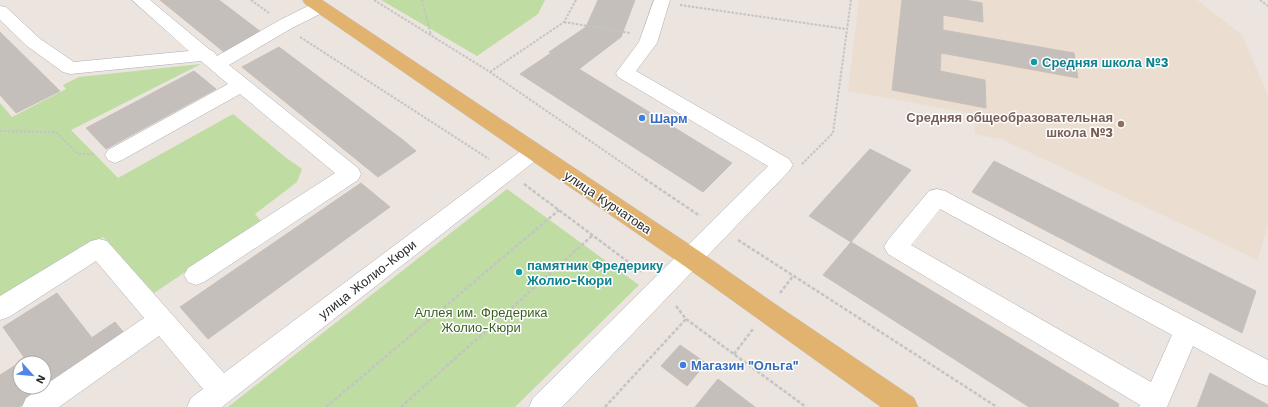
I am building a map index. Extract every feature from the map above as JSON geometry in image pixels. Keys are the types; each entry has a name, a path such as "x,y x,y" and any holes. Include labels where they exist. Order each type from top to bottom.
{"main road":[{"name":"улица Курчатова","path":"316,3 691,258 904,407"}],"street":[{"path":"140,0 350,174 196,275"},
{"path":"542,407 782,165 625,73 648,44 662,1"},
{"path":"0,11 33,42 70,68 211,60 286,24 316,3"},
{"path":"115,155 242,84"},
{"name":"улица Жолио-Кюри","path":"201,407 533,152"},
{"path":"1187,330 1155,403 896,247 937,197 1187,330 1268,374"},
{"path":"0,309 99,248 160,321 222,390"},
{"path":"36,407 160,321"}],"path":[{"path":"251,0 286,24 300,37 507,172 593,234 662,287 686,319 806,407"},
{"path":"374,0 490,72 719,228 997,407"},
{"path":"422,0 431,36"},
{"path":"490,72 564,22 576,0"},
{"path":"801,166 833,133 851,0"},
{"path":"1260,0 1268,6"},
{"path":"662,1 846,29"},
{"path":"564,22 651,36"},
{"path":"0,131 56,132 78,154 115,155"},
{"path":"326,407 559,210"},
{"path":"401,407 593,234"},
{"path":"605,407 686,319"}],"shaded area":[{"name":"Средняя общеобразовательная школа №3","path":"859,0 1197,0 1242,35 1268,96 1268,224 1258,260 1001,139 975,134 974,114 848,91"}],"green space":[{"path":"381,0 545,0 538,14 477,56"},
{"path":"201,64 71,130 118,178 233,114 285,157 302,169 297,182 255,214 261,221 154,293 103,237 0,299 0,103 12,117 66,89 63,85 79,77"},
{"name":"Аллея им. Фредерика Жолио-Кюри","path":"507,189 639,285 515,407 228,407"}],"building":[{"path":"160,0 219,0 261,32 224,52"},
{"path":"598,0 635,0 621,37 579,69 549,52 586,27"},
{"name":"Средняя школа №3","path":"902,0 966,0 982,3 983,22 943,15 943,30 1074,53 1078,78 941,53 940,71 985,80 986,108 892,90"},
{"path":"0,32 60,91 16,113 0,95"},
{"path":"279,47 416,151 378,177 242,67"},
{"path":"551,53 563,60 531,81 520,74"},
{"path":"563,60 732,163 703,192 531,81"},
{"path":"194,71 216,89 106,149 86,128"},
{"path":"870,149 911,170 851,242 809,216"},
{"path":"994,161 1256,291 1242,333 972,192"},
{"path":"361,183 390,207 208,339 180,307"},
{"path":"851,242 1119,404 1118,407 1029,407 823,275"},
{"path":"57,293 92,338 52,365 52,355 22,355 3,327"},
{"path":"115,322 125,334 52,384 52,365"},
{"name":"Магазин \"Ольга\"","path":"680,345 706,363 687,386 661,366"},
{"path":"12,367 12,395 36,395 19,407 0,407 0,375"},
{"path":"1210,373 1268,405 1268,407 1197,407"},
{"path":"718,379 755,407 695,407"}],"place":[{"name":"Средняя школа №3","path":"1034,62"},
{"name":"Шарм","path":"642,118"},
{"name":"Средняя общеобразовательная школа №3","path":"1121,124"},
{"name":"памятник Фредерику Жолио-Кюри","path":"519,272"},
{"name":"Магазин \"Ольга\"","path":"683,365"}]}
